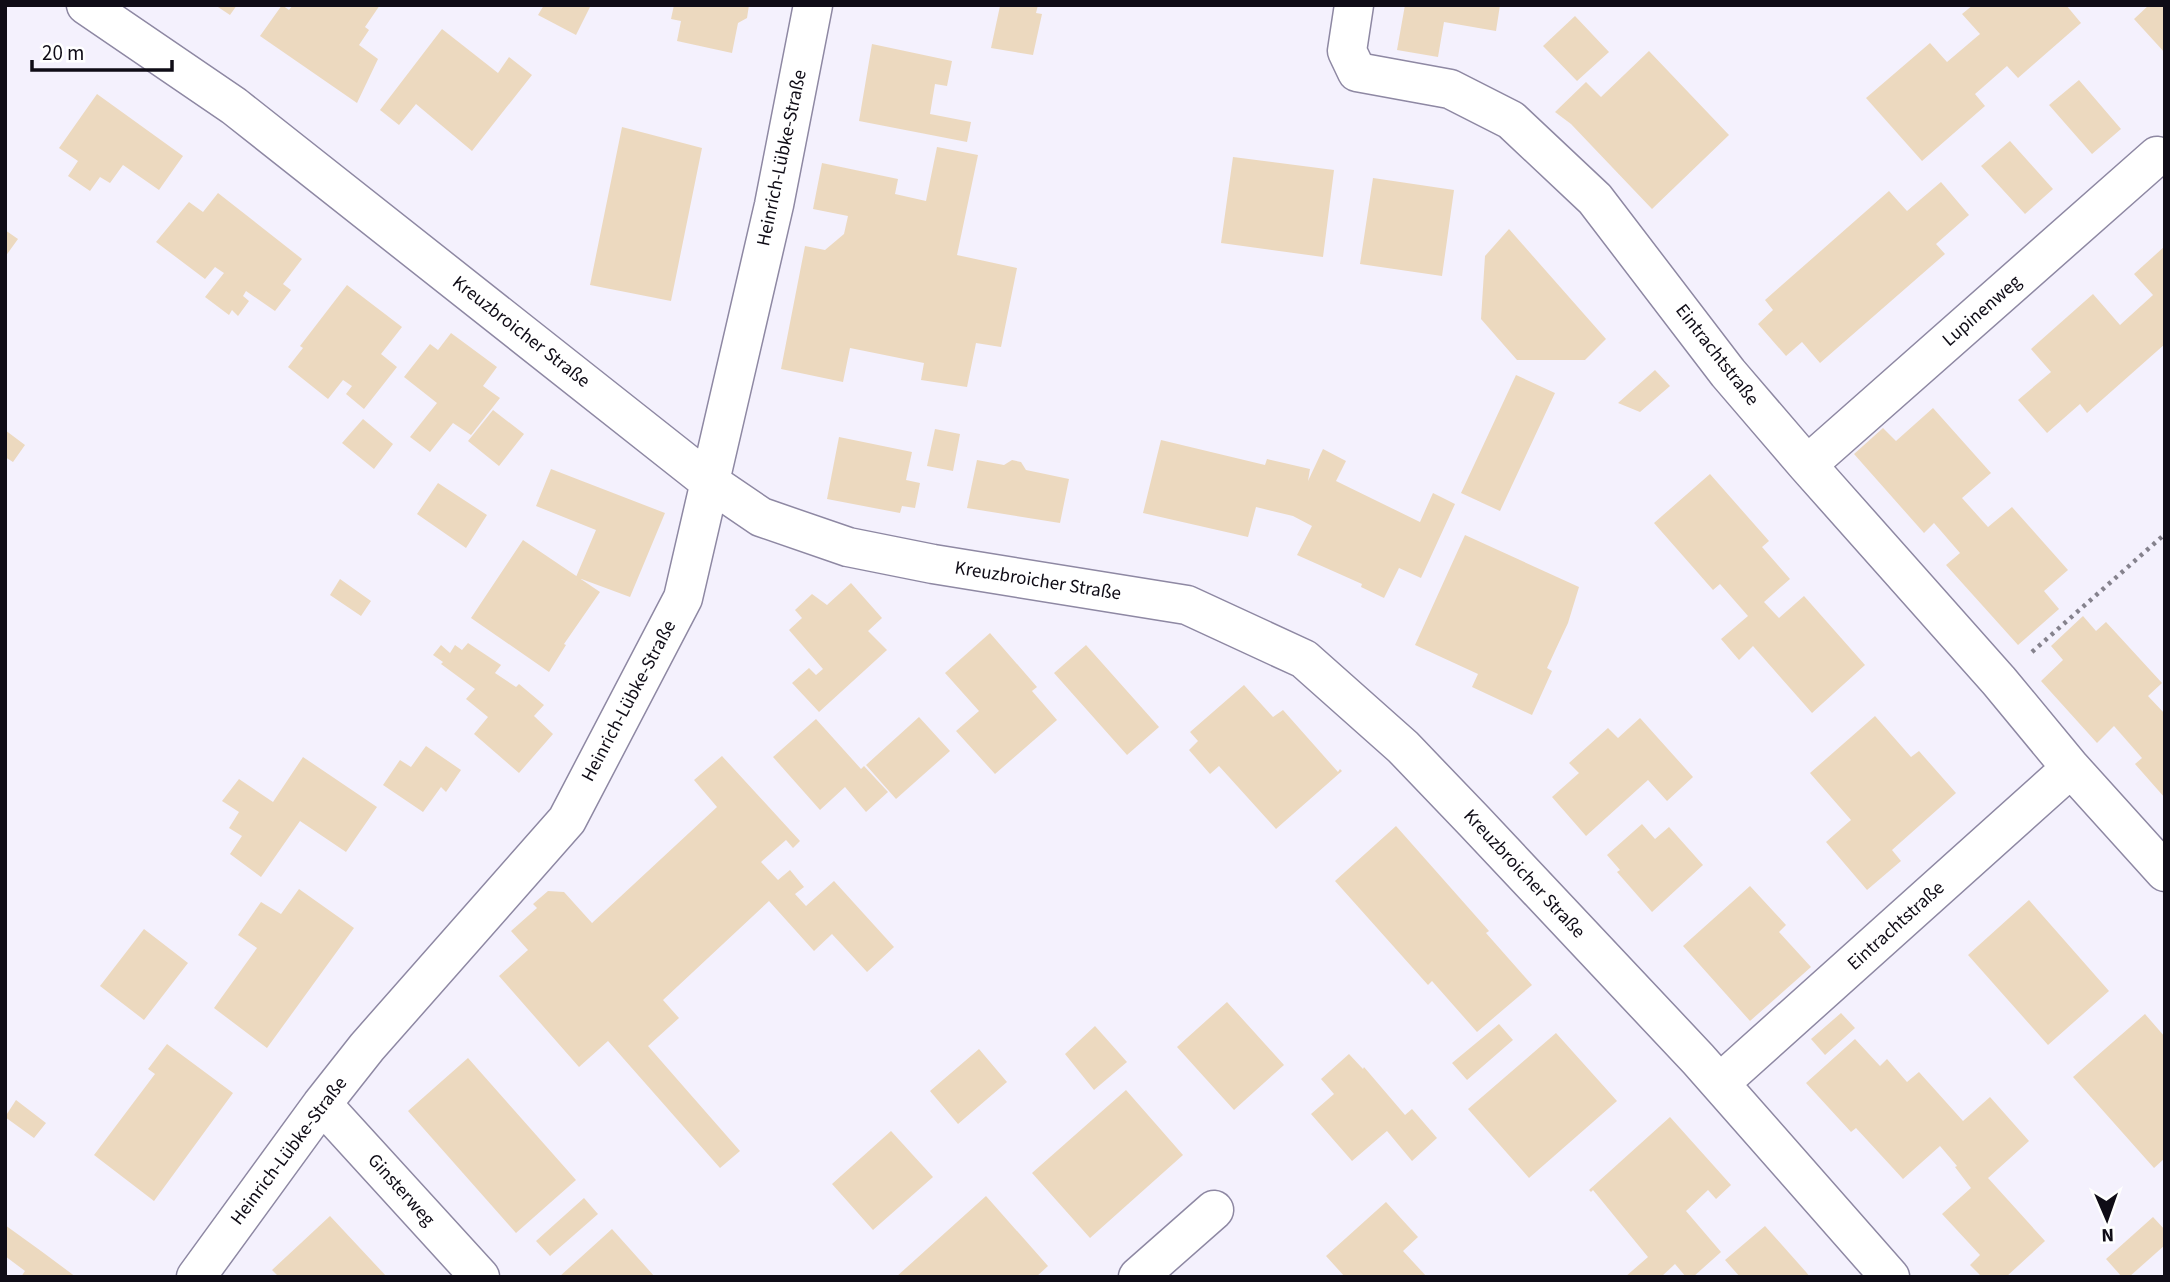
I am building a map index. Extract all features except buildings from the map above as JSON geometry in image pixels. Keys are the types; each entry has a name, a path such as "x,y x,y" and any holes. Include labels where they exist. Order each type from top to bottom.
{"street":[{"name":"Kreuzbroicher Straße","path":"86,5 234,106 711,482 761,517 848,547 1187,605 1304,659 1403,747 1720,1083 1890,1277"},
{"name":"Heinrich-Lübke-Straße","path":"196,1277 322,1104 367,1048 567,820 683,598 774,205 813,5"},
{"name":"Eintrachtstraße","path":"1354,5 1347,51 1357,72 1451,89 1511,120 1595,199 1728,373 1807,466 1999,681 2071,768 2165,872"},
{"name":"Lupinenweg","path":"1807,466 2157,156"},
{"name":"Eintrachtstraße","path":"1720,1083 2071,768"},
{"name":"Ginsterweg","path":"322,1104 480,1277"},
{"path":"1138,1277 1214,1210"}],"path":[{"path":"1999,681 2165,534"}]}
